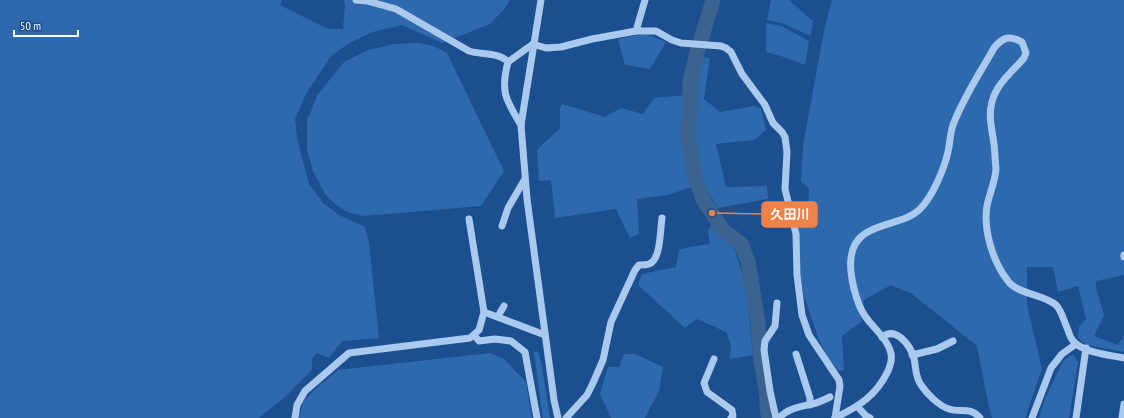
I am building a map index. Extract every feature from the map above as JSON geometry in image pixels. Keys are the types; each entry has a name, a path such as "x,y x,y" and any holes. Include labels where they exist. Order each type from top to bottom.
{"street":[{"path":"356,0 374,2 396,9 469,51 499,56 508,62"},
{"path":"541,0 521,125 525,178 554,400 558,418"},
{"path":"636,30 645,0"},
{"path":"533,44 546,48 554,48 636,30 656,31 677,42 721,46 731,52 742,74 765,105 773,124 785,137 787,152 785,189 796,234 797,275 802,315 809,336 839,380 840,386 835,418"},
{"path":"835,418 857,406 876,390 889,367 891,360 891,354 887,344 865,315 858,298 851,273 852,250 860,238 866,233 876,228 909,218 922,207 939,178 953,126 960,108 994,48 1005,38 1011,38 1022,42 1026,52 1024,58 1000,86 992,100 990,120 996,170 987,208 988,230 1001,271 1012,286 1050,301 1057,306 1072,339 1076,344 1103,354 1124,358"},
{"path":"521,125 506,97 504,78 508,62 533,44"},
{"path":"502,226 508,208 525,178"},
{"path":"566,418 588,395 594,383 603,360 611,322 634,270 639,265 649,264 655,260 658,254 662,218"},
{"path":"295,418 297,406 305,391 349,353 470,338 479,330 484,312 469,219"},
{"path":"776,418 764,350 765,341 775,326 777,303"},
{"path":"498,316 504,306"},
{"path":"484,312 546,335"},
{"path":"882,337 886,333 894,333 900,336 912,355 919,382 924,389 945,407 956,410 971,411 980,418"},
{"path":"474,335 479,341 495,339 511,341 525,352 536,418"},
{"path":"912,355 937,349 953,341"},
{"path":"1032,418 1051,368 1062,354 1076,344"},
{"path":"1076,418 1086,348"},
{"path":"796,354 810,398 810,405"},
{"path":"714,359 704,383 708,392 732,410 733,416 731,418"},
{"path":"779,418 789,411 803,405 810,405 830,397"},
{"path":"1122,418 1124,404"},
{"path":"857,406 867,418"}],"shaded area":[{"path":"0,0 282,0 280,5 328,29 343,29 345,4 343,0 510,0 505,8 490,24 442,43 402,25 373,32 349,43 331,56 306,94 295,119 297,138 309,184 324,204 339,215 365,227 369,242 379,338 342,341 329,358 317,353 312,359 312,370 284,398 259,418 0,418"},
{"path":"771,0 789,0 813,21 811,36 782,23 767,20"},
{"path":"832,0 1124,0 1124,275 1096,281 1096,288 1104,315 1094,336 1118,345 1124,335 1124,352 1086,345 1078,338 1079,327 1086,319 1078,286 1058,292 1053,267 1027,267 1027,305 1042,369 1025,418 992,418 977,346 912,294 891,285 864,300 861,322 842,336 844,370 839,371 828,358 819,340 803,293 799,264 798,220 808,210 809,189 801,182 803,146 824,31"},
{"path":"766,23 782,26 809,41 805,65 766,52"},
{"path":"645,34 666,42 650,69 625,65 618,39"},
{"path":"417,43 434,46 447,53 504,171 481,206 364,216 349,213 336,205 325,194 313,171 307,149 307,120 318,94 344,62 368,50 395,44"},
{"path":"699,57 710,58 704,99 720,112 754,106 761,109 766,130 754,140 716,144 726,187 767,186 768,199 718,208 703,183 668,195 637,199 639,234 630,238 616,209 555,218 551,180 539,181 537,150 560,128 560,108 562,104 605,117 621,108 643,114 654,98 696,94"},
{"path":"711,225 733,244 746,286 753,355 730,359 731,345 726,332 697,319 685,328 638,285 642,274 676,267 679,250 710,244 708,231"},
{"path":"534,352 538,352 541,361 550,418 543,418 542,414"},
{"path":"490,353 504,359 526,382 532,418 299,418 303,402 313,391 338,370"},
{"path":"624,354 635,354 663,367 659,391 645,418 611,418 600,394 608,367 619,367"},
{"path":"1073,354 1078,362 1069,418 1039,418 1045,399 1063,361"}],"waterway":[{"path":"713,0 696,56 690,82 688,137 695,178 704,201 723,230 741,244 748,261 758,322 761,360 769,418"}],"place":[{"name":"久田川","path":"712,213"}]}
